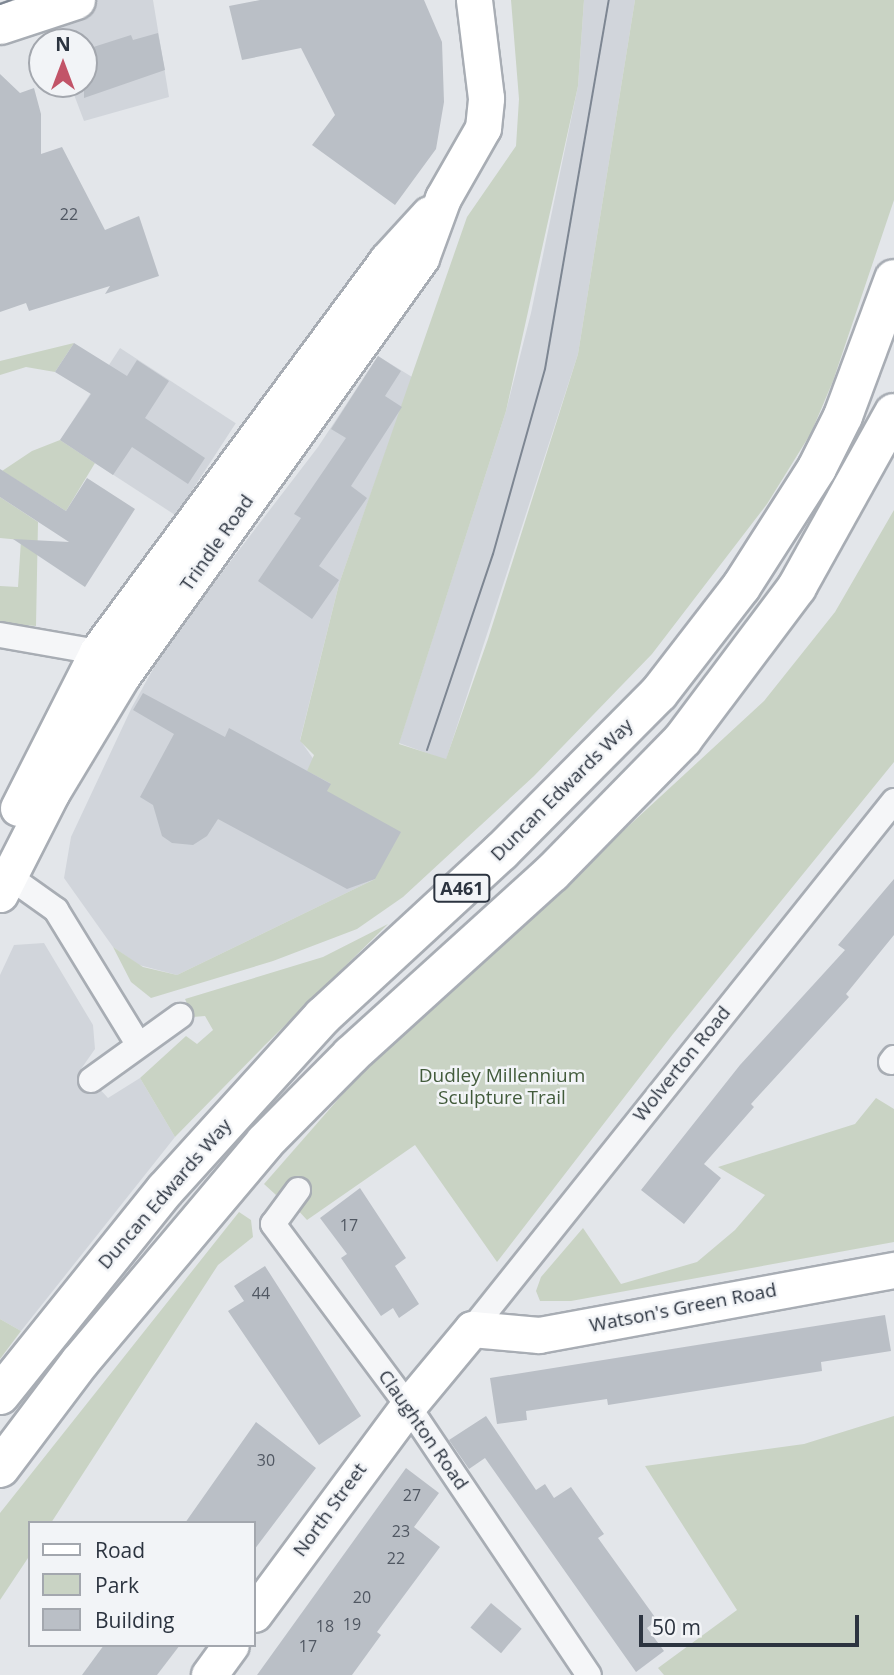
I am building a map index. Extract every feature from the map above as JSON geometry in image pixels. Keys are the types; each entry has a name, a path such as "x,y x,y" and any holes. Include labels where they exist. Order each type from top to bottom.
{"main road":[{"path":"0,25 76,0"},
{"name":"Trindle Road","path":"2,870 126,670 421,258 443,198 484,128 480,10"},
{"name":"Trindle Road","path":"2,870 97,652 387,260 443,198"},
{"name":"Duncan Edwards Way","path":"0,1395 165,1190 323,1016 501,852 659,693 741,586 817,468 844,416 894,279"},
{"name":"A461","path":"0,1468 80,1362 265,1142 351,1055 552,873 683,739 797,587 894,413"},
{"path":"776,614 827,578 894,459"},
{"name":"Watson's Green Road","path":"472,1329 539,1335 894,1270"},
{"name":"North Street","path":"256,1611 408,1406 472,1329"},
{"path":"209,1675 230,1647"}],"street":[{"path":"0,635 97,652 126,670"},
{"name":"Wolverton Road","path":"472,1329 894,801"},
{"path":"2,870 56,910 138,1044"},
{"path":"91,1080 180,1016"},
{"name":"Claughton Road","path":"298,1190 274,1224 408,1406 589,1675"}],"shaded area":[{"path":"76,0 153,0 169,97 84,121 75,98 98,98 98,28 53,28 52,25"},
{"path":"584,0 635,0 578,354 446,760 399,743 506,411 531,313 578,86"},
{"path":"120,348 236,423 176,515 60,440"},
{"path":"378,356 412,377 339,584 300,740 331,784 375,879 177,975 139,965 113,947 64,878 71,837 132,707 167,644 318,447"},
{"path":"44,943 93,1025 95,1049 81,1069 108,1098 140,1078 175,1137 21,1331 0,1319 0,975 14,945"}],"green space":[{"path":"511,0 584,0 578,86 506,411 399,744 446,759 488,639 578,354 635,0 894,0 894,200 833,381 811,433 767,504 652,654 534,776 403,897 357,929 273,961 151,998 131,982 113,947 143,967 177,975 375,879 327,791 330,783 307,771 314,755 300,741 339,584 467,217 516,146 519,99"},
{"path":"74,343 55,372 26,367 0,375 0,361"},
{"path":"60,440 95,463 66,511 2,471 32,451"},
{"path":"0,497 38,522 36,626 0,623 0,586 18,587 21,540 0,538"},
{"name":"Dudley Millennium Sculpture Trail","path":"894,510 894,762 673,1034 497,1262 415,1145 307,1220 295,1207 307,1190 291,1179 276,1195 264,1184 362,1072 764,701 835,612"},
{"path":"388,924 175,1137 140,1078 186,1036 197,1044 213,1030 205,1016 193,1017 185,999 323,957"},
{"path":"876,1098 894,1109 894,1242 571,1301 540,1301 536,1291 541,1277 583,1228 621,1284 697,1262 735,1230 765,1195 718,1167 855,1124"},
{"path":"239,1212 251,1220 253,1237 218,1265 52,1521 28,1521 28,1558 0,1600 0,1513"},
{"path":"0,1319 21,1331 0,1359"},
{"path":"894,1416 894,1675 664,1675 658,1668 737,1610 645,1466 804,1444"}],"building":[{"path":"260,0 424,0 442,42 444,102 436,149 395,205 312,145 335,115 301,48 242,60 229,6"},
{"path":"158,33 165,70 98,93 98,46 131,35 133,40"},
{"path":"0,74 20,93 28,90 28,98 37,98 41,114 41,154 62,147 105,230 139,216 159,276 105,294 110,286 29,311 26,303 0,312"},
{"path":"74,343 127,376 137,360 169,381 145,418 205,458 188,484 132,447 113,475 60,440 91,394 55,372"},
{"path":"378,356 401,371 385,396 402,407 351,486 367,498 319,566 339,580 312,619 258,581 301,518 294,514 346,438 331,429"},
{"path":"0,469 66,511 87,478 135,509 85,587 13,539 69,542 0,497"},
{"path":"143,693 225,737 229,728 331,784 327,791 401,832 375,879 347,889 218,819 207,836 193,845 172,843 162,836 153,805 140,797 174,734 133,710"},
{"path":"894,879 894,935 846,994 849,997 751,1104 754,1107 704,1164 721,1178 684,1224 641,1190 740,1065 845,950 838,945"},
{"path":"360,1188 406,1258 395,1266 419,1304 399,1318 393,1308 381,1316 341,1258 347,1254 320,1218"},
{"path":"265,1266 361,1416 319,1445 228,1311 244,1301 234,1286"},
{"path":"885,1315 891,1351 821,1362 822,1371 608,1405 607,1399 526,1411 527,1420 497,1424 490,1378"},
{"path":"486,1416 536,1490 545,1484 554,1498 571,1487 604,1534 598,1538 657,1620 647,1628 664,1651 636,1672 485,1458 469,1469 449,1440"},
{"path":"256,1422 316,1468 256,1547 256,1521 186,1521"},
{"path":"406,1468 439,1493 414,1527 440,1547 377,1632 381,1635 352,1675 257,1675"},
{"path":"491,1603 522,1629 501,1653 470,1628"},
{"path":"103,1647 178,1647 157,1675 82,1675"}],"tram line":[{"path":"0,4 11,0"},
{"path":"427,750 493,554 545,369 609,0"}]}
